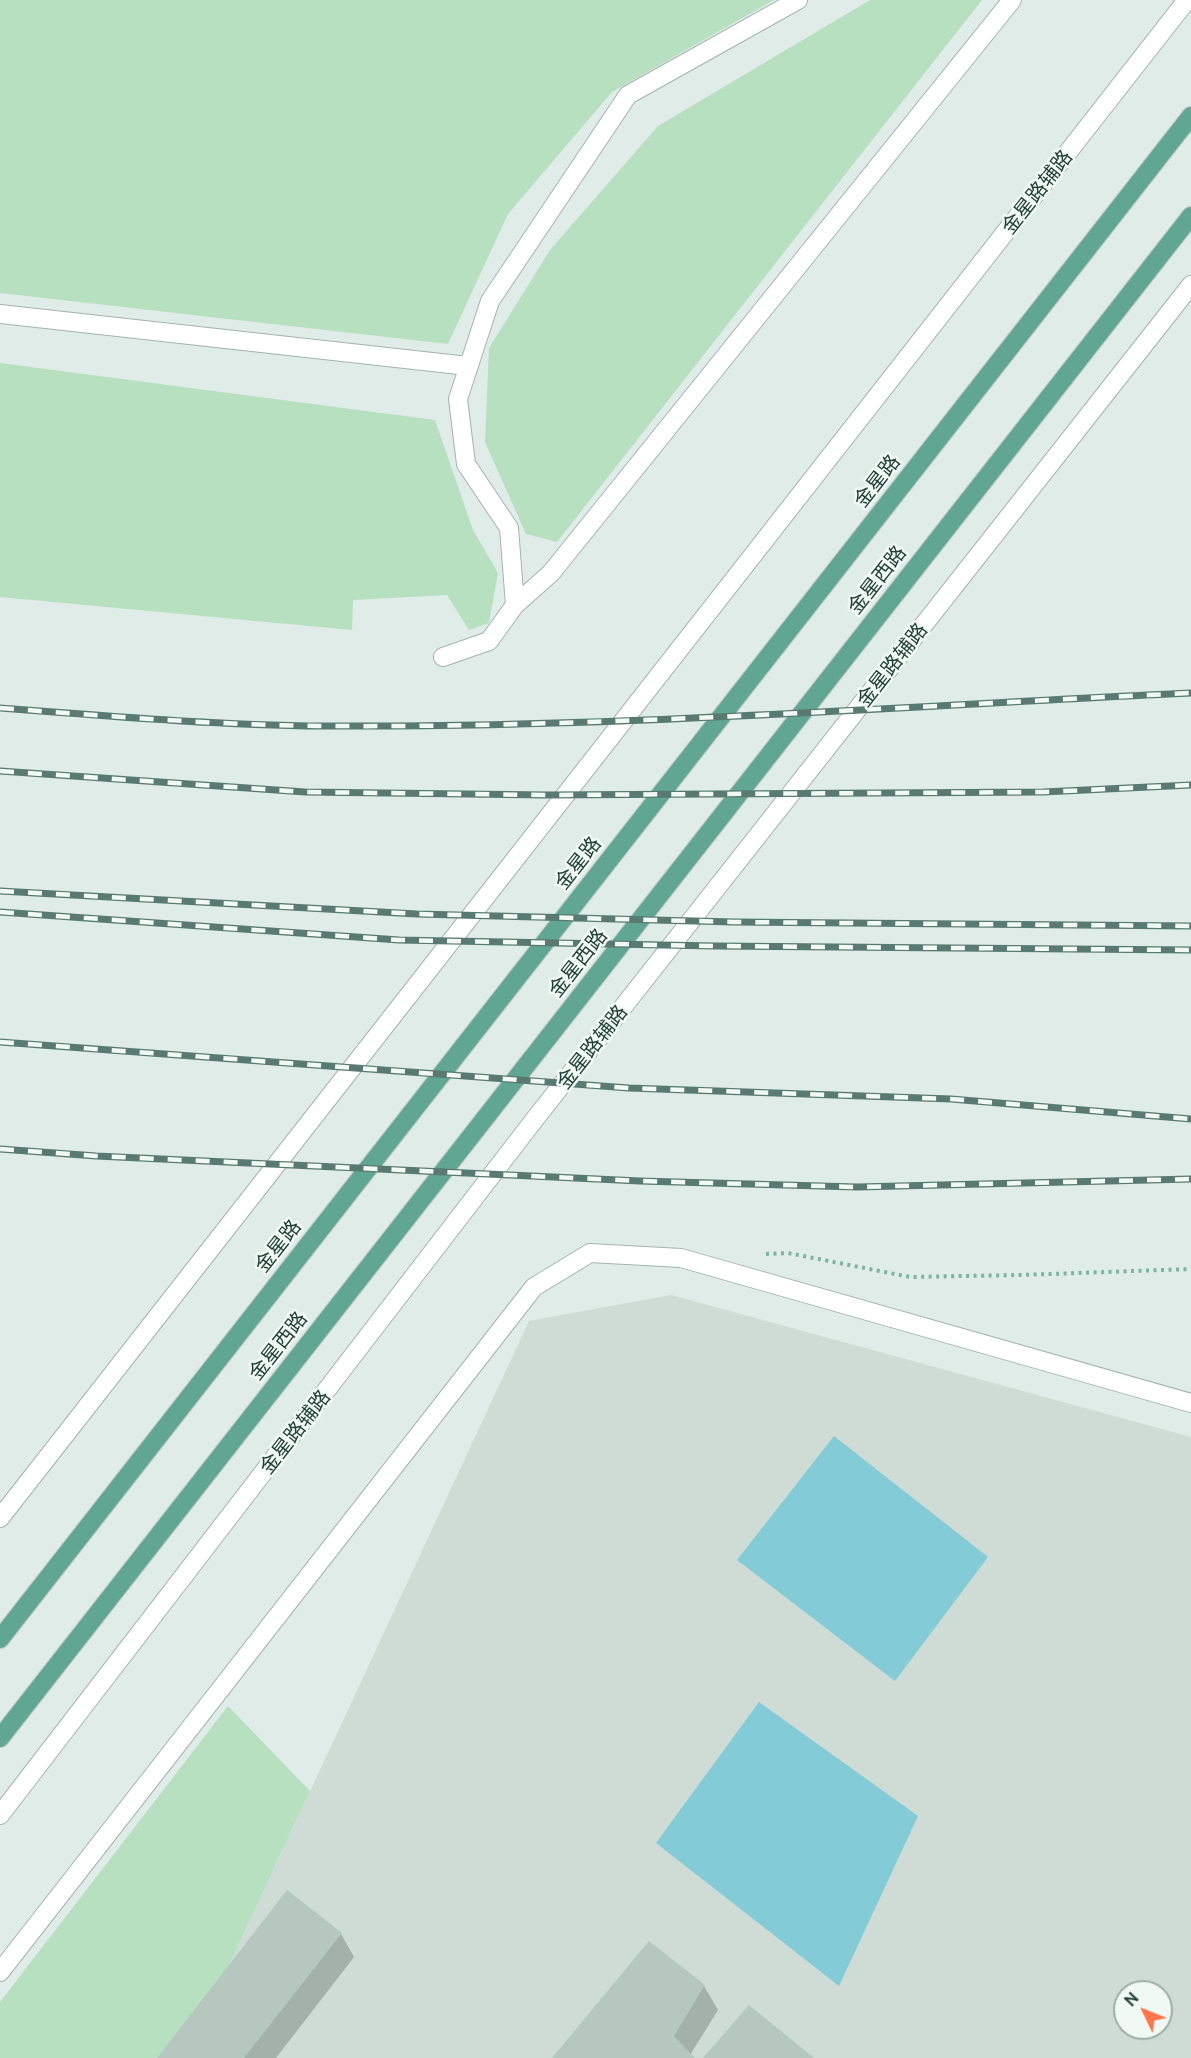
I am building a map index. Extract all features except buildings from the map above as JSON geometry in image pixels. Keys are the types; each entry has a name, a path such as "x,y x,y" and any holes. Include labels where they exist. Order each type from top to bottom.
{"main road":[{"name":"金星路","path":"0,1639 1191,116"},
{"name":"金星西路","path":"0,1738 1191,216"}],"street":[{"path":"515,605 509,528 466,464 458,399 490,301 628,95 798,0"},
{"path":"443,657 489,641 515,605 551,573 1012,0"},
{"name":"金星路辅路","path":"0,1518 1187,0"},
{"name":"金星路辅路","path":"0,1815 531,1124 1191,285"},
{"path":"0,314 468,366"},
{"path":"0,1972 534,1287 590,1253 681,1258 1191,1403"}],"path":[{"path":"764,1254 788,1253 910,1277 1191,1269"}],"shaded area":[{"path":"671,1295 1191,1437 1191,2058 186,2058 529,1321"}],"green space":[{"path":"0,0 774,0 612,92 508,214 448,344 0,293"},
{"path":"870,0 982,0 557,542 526,534 485,442 489,348 550,250 658,126"},
{"path":"0,363 435,420 473,530 498,573 489,623 469,630 447,595 353,600 352,630 0,597"},
{"path":"228,1706 310,1791 186,2058 0,2058 0,2002"}],"water":[{"path":"834,1436 988,1557 895,1681 737,1560"},
{"path":"759,1702 918,1816 839,1986 656,1843"}],"railway":[{"path":"0,708 242,724 431,726 648,720 1191,693"},
{"path":"0,771 305,792 547,795 1043,792 1191,785"},
{"path":"0,891 417,914 734,922 1191,926"},
{"path":"0,912 399,940 715,946 1191,950"},
{"path":"0,1042 629,1088 951,1099 1191,1119"},
{"path":"0,1149 96,1156 640,1181 857,1187 1191,1179"}]}
